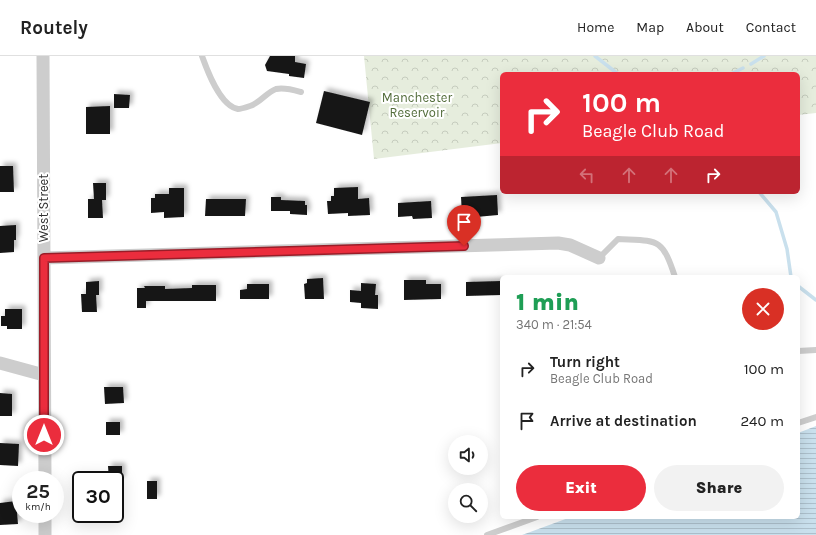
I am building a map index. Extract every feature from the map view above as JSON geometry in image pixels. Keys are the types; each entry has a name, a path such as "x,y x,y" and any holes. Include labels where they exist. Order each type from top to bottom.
{"street":[{"name":"West Street","path":"44,56 45,471"},
{"path":"44,258 558,243 570,245 599,258"},
{"path":"0,363 44,375"},
{"path":"45,523 45,535"}],"lane":[{"path":"202,56 207,70 221,97 238,109 251,106 276,89 291,89 301,92"},
{"path":"599,258 618,239 648,240 659,244 668,255 674,275"},
{"path":"800,352 816,350"},
{"path":"800,422 816,417"},
{"path":"487,535 531,519"}],"green space":[{"name":"Manchester Reservoir","path":"364,56 816,56 816,113 800,115 800,72 500,72 500,143 374,159"}],"water":[{"path":"816,426 816,535 522,535 566,519 800,519 800,432"}],"building":[{"path":"270,56 295,56 295,62 306,64 304,78 267,71 265,65"},
{"path":"324,91 370,102 362,135 316,123"},
{"path":"114,94 130,95 129,108 114,108"},
{"path":"110,106 110,134 86,134 86,107"},
{"path":"0,166 13,166 14,192 0,192"},
{"path":"93,183 106,183 106,200 102,200 103,218 88,218 88,199 94,199"},
{"path":"358,187 358,199 369,198 370,215 348,216 348,213 328,214 327,201 331,201 331,196 334,196 334,188"},
{"path":"169,188 184,188 184,217 164,218 164,212 151,213 151,198 155,198 155,194 169,194"},
{"path":"497,195 498,215 476,217 476,214 462,215 461,197"},
{"path":"271,197 281,197 281,200 305,201 305,205 307,205 307,215 290,214 290,211 271,211"},
{"path":"206,199 246,199 245,216 205,216"},
{"path":"431,201 432,218 413,219 412,216 398,217 398,203"},
{"path":"16,225 14,252 0,253 0,226"},
{"path":"323,278 324,299 305,299 304,284 307,283 307,279"},
{"path":"404,280 426,280 426,284 441,284 441,299 404,300"},
{"path":"99,281 99,295 96,295 97,312 82,312 81,294 86,294 86,282"},
{"path":"500,281 500,295 466,296 466,282"},
{"path":"361,283 376,284 375,295 378,295 378,309 361,308 361,303 350,302 350,290 361,291"},
{"path":"247,284 269,284 269,299 240,299 240,290 247,289"},
{"path":"192,285 216,285 216,301 146,301 146,308 137,308 137,288 145,288 144,286 165,286 165,289 192,288"},
{"path":"5,309 22,309 22,329 7,329 7,326 1,326 1,316 5,316"},
{"path":"104,387 123,387 124,403 105,404"},
{"path":"0,393 12,394 12,416 0,416"},
{"path":"106,422 120,422 120,435 106,435"},
{"path":"0,443 19,444 18,466 0,465"},
{"path":"108,466 122,466 122,471 108,471"},
{"path":"147,481 157,481 157,499 147,499"},
{"path":"12,502 12,523 18,524 0,525 0,503"}],"waterway":[{"path":"595,56 615,72"},
{"path":"751,64 764,56"},
{"path":"735,72 743,68"},
{"path":"761,194 776,212 787,249 791,275"},
{"path":"800,288 816,300"}],"route":[{"path":"44,435 44,258 464,246"}]}
